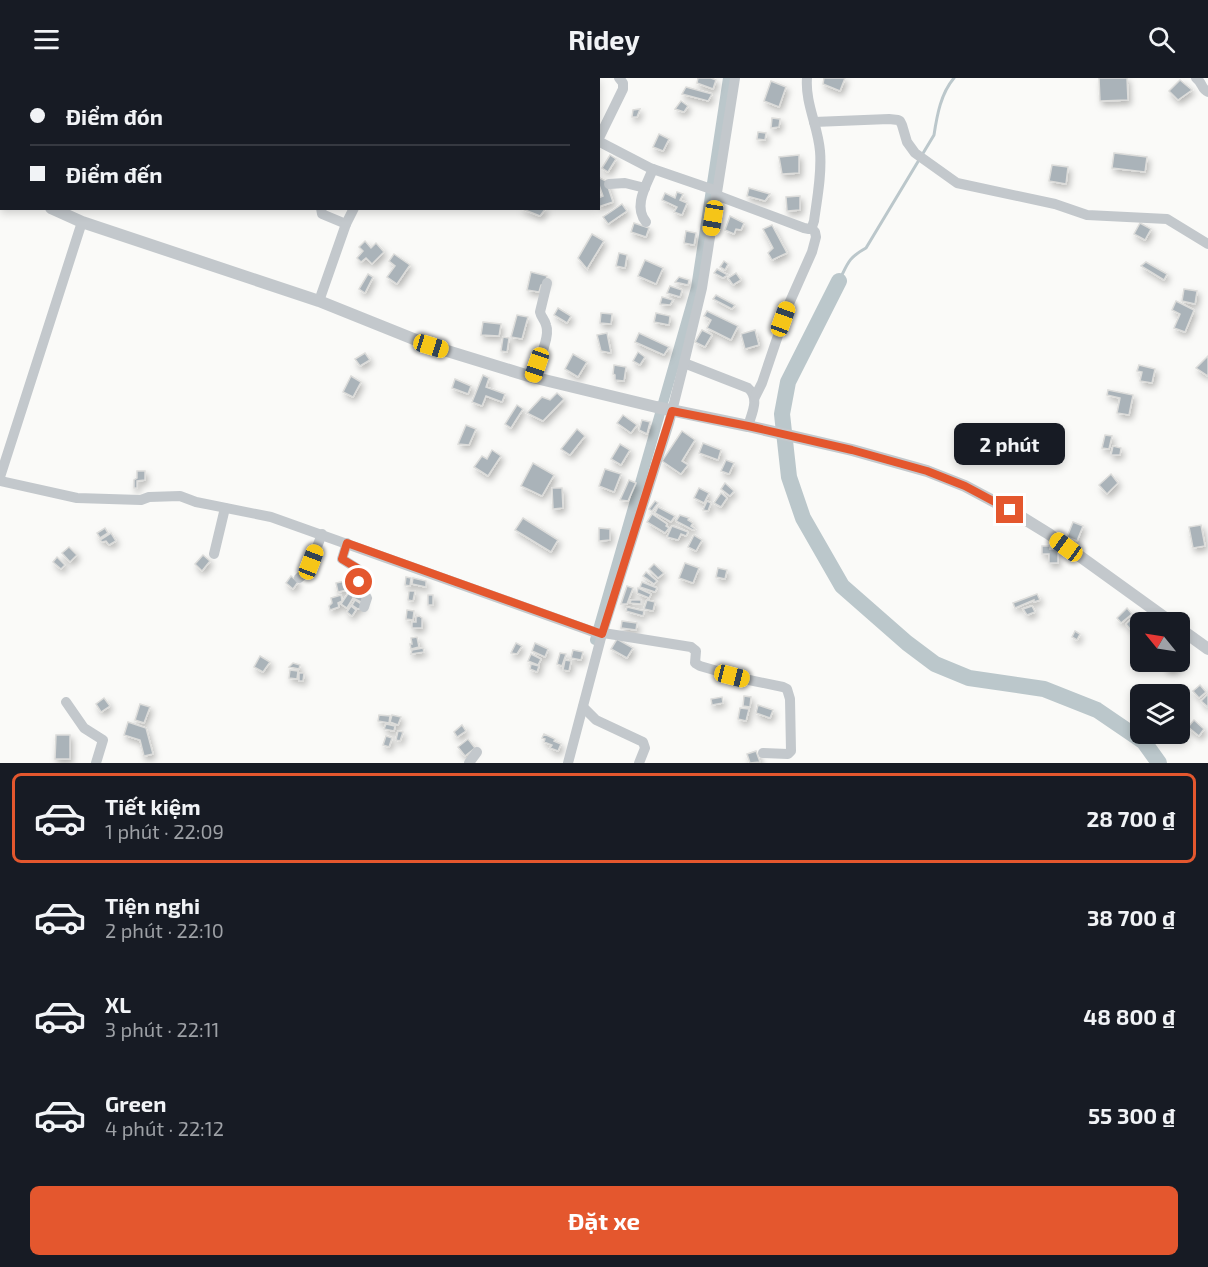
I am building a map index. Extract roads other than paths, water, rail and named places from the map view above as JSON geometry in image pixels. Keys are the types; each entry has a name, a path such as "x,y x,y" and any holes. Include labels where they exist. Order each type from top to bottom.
{"street":[{"path":"619,78 623,83 623,88 600,144 653,169 705,187 804,228 811,228 815,232 812,252 786,312 762,383 754,397 748,426"},
{"path":"568,763 583,707 596,633 671,410 684,363 702,288 735,78"},
{"path":"807,78 811,115 820,151 814,221 811,228"},
{"path":"1196,78 1201,81 1204,90 1208,92"},
{"path":"814,122 898,120 902,125 907,142 915,153 957,183 1055,204 1087,215 1167,219 1208,244"},
{"path":"646,222 641,216 640,204 653,169"},
{"path":"609,184 625,183 645,188"},
{"path":"57,210 319,301 431,346 532,377 852,450 927,471 965,486 1010,510 1049,534 1157,612"},
{"path":"321,210 322,214 346,224"},
{"path":"319,301 353,210"},
{"path":"80,217 0,479 83,498 141,500 149,497 180,496 196,502 271,517 596,633 691,647 696,651 695,663 700,666 787,689 790,699 790,751 788,754 763,753"},
{"path":"532,377 546,338 547,326 540,312 547,283"},
{"path":"684,363 748,388 754,397"},
{"path":"214,554 225,508"},
{"path":"299,579 308,570 322,534"},
{"path":"347,543 342,559 362,571 359,586 368,598 364,607"},
{"path":"1190,636 1208,649"},
{"path":"66,702 84,728 103,740 96,763"},
{"path":"583,707 596,720 643,742 645,748 639,763"},
{"path":"469,763 477,752"}],"waterway":[{"path":"595,640 696,288 728,78"},
{"path":"839,281 849,262 866,248 934,135 943,97 954,78"},
{"path":"839,281 788,382 782,414 789,477 803,518 842,586 907,643 935,664 969,678 1044,689 1097,710 1144,742 1159,763"}]}
